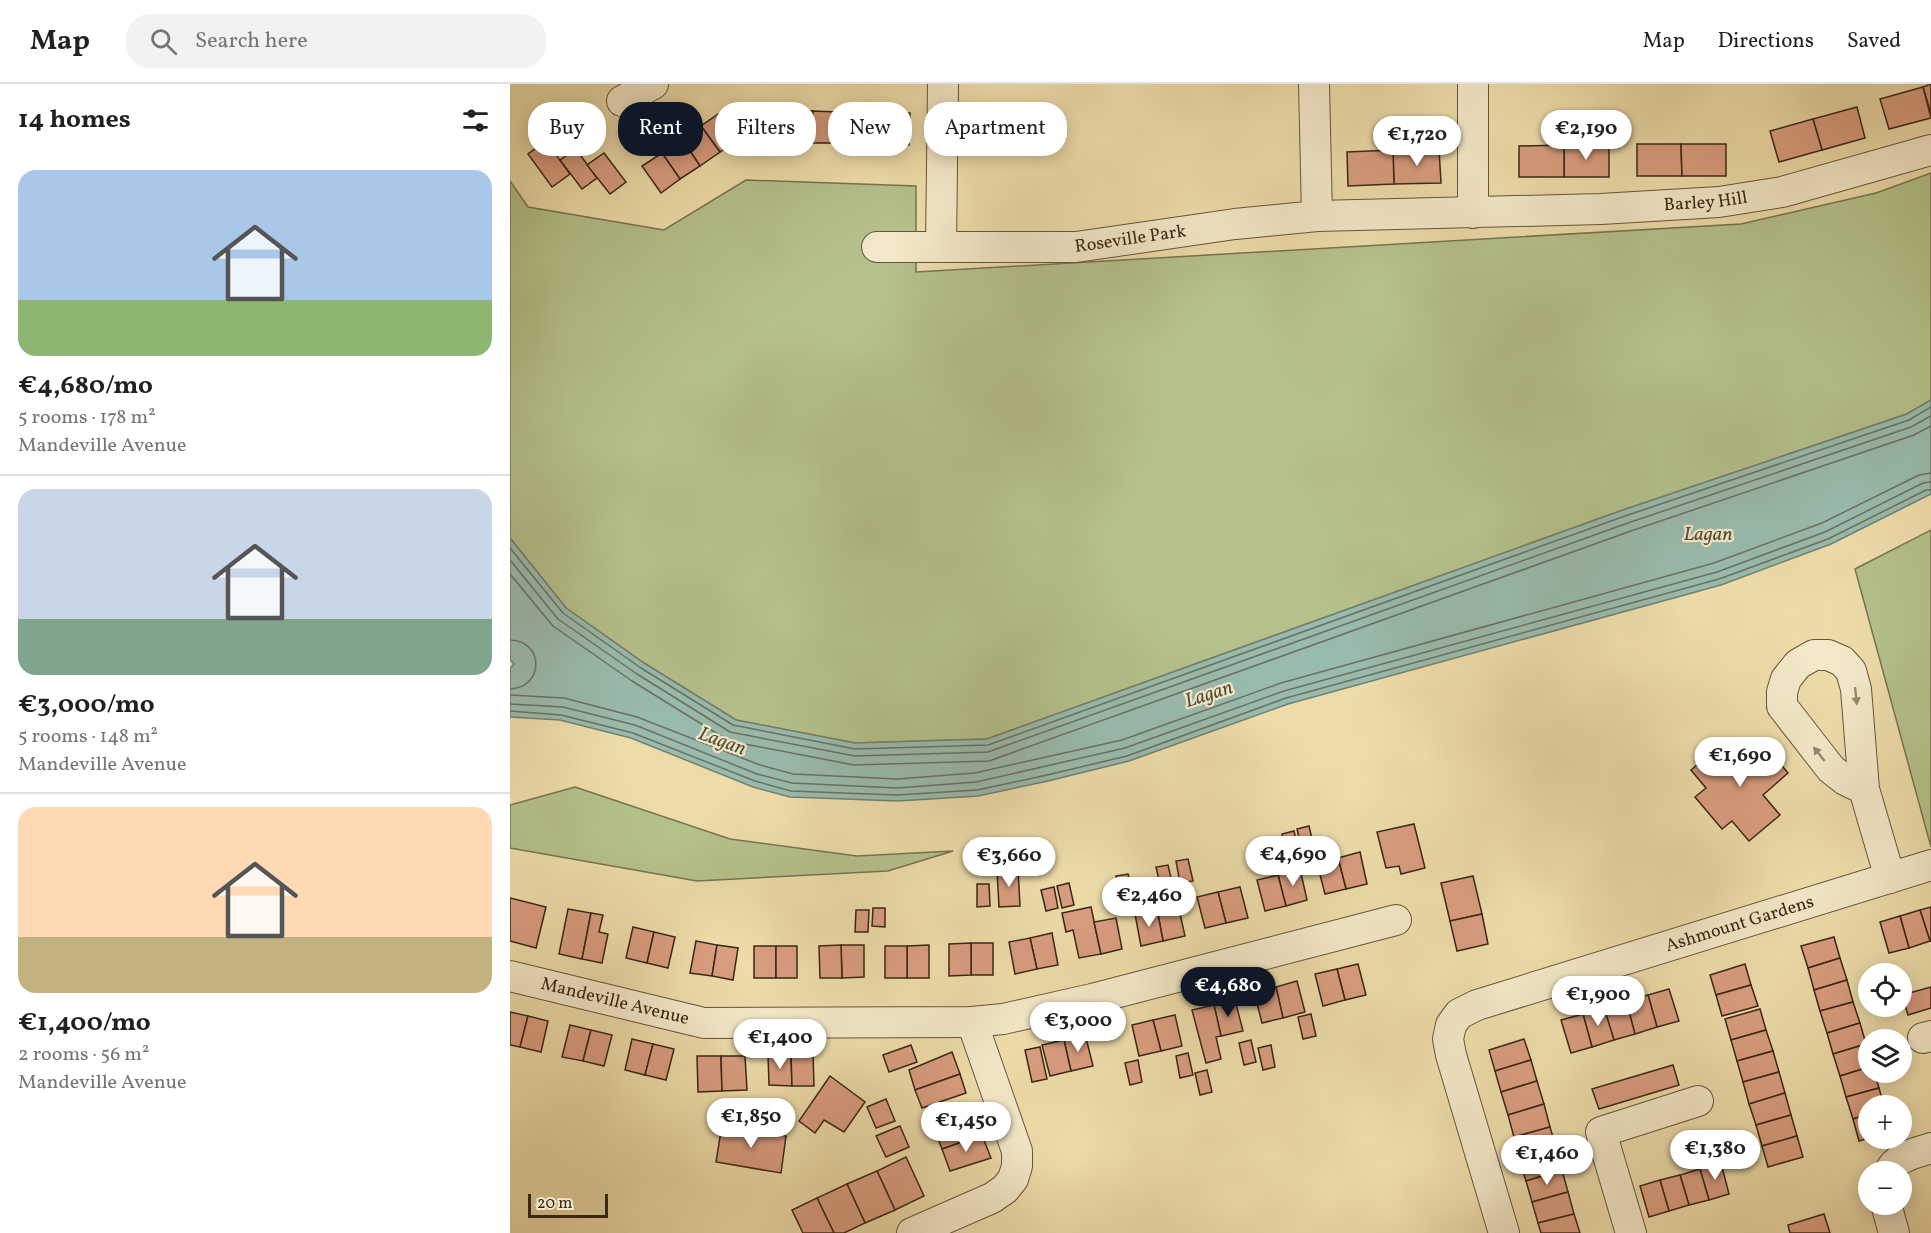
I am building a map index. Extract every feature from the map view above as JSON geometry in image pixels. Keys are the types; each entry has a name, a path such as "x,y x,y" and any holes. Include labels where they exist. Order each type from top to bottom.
{"street":[{"path":"622,101 652,84"},
{"path":"941,247 943,84"},
{"path":"1314,84 1317,216"},
{"path":"1473,84 1473,213"},
{"name":"Barley Hill","path":"1317,216 1601,209 1719,202 1782,192 1931,150"},
{"name":"Roseville Park","path":"877,247 1076,247 1235,224 1317,216"},
{"path":"1864,789 1890,878"},
{"name":"Ashmount Gardens","path":"1504,1233 1451,1055 1448,1039 1451,1025 1459,1014 1477,1005 1526,989 1931,866"},
{"name":"Mandeville Avenue","path":"510,976 704,1023 972,1022 1003,1019 1092,999 1396,920"},
{"path":"912,1233 992,1198 1005,1189 1013,1179 1017,1166 1017,1151 972,1022"},
{"path":"1631,1233 1601,1132 1698,1101"},
{"path":"1898,1161 1906,1156 1931,1149"},
{"path":"1889,1215 1894,1233"}],"green space":[{"path":"1931,173 1931,400 1907,414 1623,510 987,739 855,743 736,720 644,663 566,608 510,538 510,181 528,207 664,230 746,180 916,186 916,272 1741,224 1876,193"},
{"path":"1931,530 1931,847 1855,569"},
{"path":"575,787 730,839 857,856 953,851 888,871 697,881 510,848 510,805"}],"water":[{"name":"Lagan","path":"1931,400 1931,494 1831,544 1721,585 1288,704 1129,761 1048,781 978,796 898,801 790,797 753,787 631,738 560,720 510,717 510,669 514,664 510,659 510,538 566,608 644,663 736,720 855,743 987,739 1623,510 1907,414"}],"building":[{"path":"1931,84 1931,114 1923,87"},
{"path":"1923,87 1931,118 1889,129 1880,99"},
{"path":"1857,107 1865,138 1822,150 1813,119"},
{"path":"816,111 828,112 828,143 816,143"},
{"path":"715,116 715,145 703,129 703,125"},
{"path":"1813,119 1822,150 1779,162 1770,131"},
{"path":"703,129 715,145 715,156 700,166 693,156 703,156"},
{"path":"1637,144 1681,144 1682,176 1637,176"},
{"path":"1681,144 1726,144 1726,176 1682,176"},
{"path":"1564,145 1609,145 1609,177 1564,177"},
{"path":"1564,145 1564,177 1519,177 1519,146"},
{"path":"1439,149 1441,183 1394,184 1393,150"},
{"path":"1393,150 1394,184 1348,186 1347,152"},
{"path":"529,156 557,156 570,174 552,187"},
{"path":"566,156 581,156 597,178 582,189 560,160"},
{"path":"600,156 606,156 626,182 610,194 587,165"},
{"path":"657,156 664,156 680,179 661,193 642,166"},
{"path":"664,156 693,156 700,166 680,179"},
{"path":"1762,742 1788,773 1763,795 1780,815 1749,841 1732,821 1722,829 1695,797 1706,788 1691,770 1722,744 1738,763"},
{"path":"1414,824 1425,868 1401,874 1399,866 1386,868 1377,832"},
{"path":"1309,826 1314,847 1302,850 1297,829"},
{"path":"1294,831 1299,853 1286,856 1282,834"},
{"path":"1360,852 1367,884 1346,889 1338,858"},
{"path":"1338,858 1346,889 1325,894 1317,863"},
{"path":"1188,859 1193,881 1180,883 1176,861"},
{"path":"1168,865 1173,887 1161,889 1156,867"},
{"path":"1018,869 1020,906 999,907 997,870"},
{"path":"1300,869 1307,900 1286,906 1278,875"},
{"path":"1128,874 1133,895 1120,898 1116,876"},
{"path":"1278,875 1286,906 1265,911 1257,880"},
{"path":"1473,876 1482,914 1450,921 1441,883"},
{"path":"1069,883 1074,905 1062,908 1057,886"},
{"path":"977,884 989,884 990,906 977,907"},
{"path":"1054,887 1058,908 1046,911 1041,890"},
{"path":"1240,887 1248,918 1226,923 1218,892"},
{"path":"1218,892 1226,923 1205,928 1197,897"},
{"path":"510,898 546,907 536,948 510,941"},
{"path":"1178,905 1185,936 1163,941 1157,909"},
{"path":"1091,907 1101,954 1079,958 1073,930 1066,932 1062,913"},
{"path":"1931,907 1931,941 1930,941 1920,910"},
{"path":"873,908 885,908 885,927 872,926"},
{"path":"568,909 591,913 582,959 559,954"},
{"path":"1157,909 1163,941 1141,946 1135,914"},
{"path":"856,910 869,910 868,932 855,932"},
{"path":"1920,910 1930,941 1909,948 1900,916"},
{"path":"591,913 603,915 599,932 608,934 602,963 582,959"},
{"path":"1482,914 1488,944 1457,951 1450,921"},
{"path":"1900,916 1909,948 1889,953 1880,922"},
{"path":"1116,918 1122,949 1101,954 1094,922"},
{"path":"633,927 654,932 647,963 626,958"},
{"path":"654,932 675,937 668,968 647,963"},
{"path":"1052,933 1058,965 1037,969 1030,938"},
{"path":"1834,937 1840,958 1808,968 1801,946"},
{"path":"1030,938 1037,969 1015,974 1009,942"},
{"path":"696,941 717,945 712,976 690,973"},
{"path":"971,943 993,943 993,975 971,975"},
{"path":"971,943 971,975 949,976 949,944"},
{"path":"717,945 738,948 733,980 712,976"},
{"path":"841,945 864,945 864,977 842,978"},
{"path":"841,945 842,978 820,978 819,946"},
{"path":"929,945 929,978 907,978 907,946"},
{"path":"754,946 776,946 776,978 754,978"},
{"path":"776,946 797,946 797,978 776,978"},
{"path":"885,946 907,946 907,978 885,978"},
{"path":"1840,958 1847,980 1814,990 1808,968"},
{"path":"1358,964 1366,995 1345,1000 1337,969"},
{"path":"1745,964 1751,985 1716,995 1710,975"},
{"path":"1337,969 1345,1000 1323,1006 1315,974"},
{"path":"1847,980 1853,1002 1820,1011 1814,990"},
{"path":"1297,981 1305,1012 1283,1018 1276,987"},
{"path":"1751,985 1758,1006 1722,1016 1716,995"},
{"path":"1276,987 1283,1018 1262,1023 1254,992"},
{"path":"1931,987 1931,1008 1912,1014 1912,992"},
{"path":"1669,989 1679,1021 1657,1027 1648,995"},
{"path":"1648,995 1657,1027 1635,1034 1626,1001"},
{"path":"1235,1000 1243,1031 1221,1036 1214,1005"},
{"path":"1626,1001 1635,1034 1614,1040 1604,1008"},
{"path":"1853,1002 1860,1023 1827,1033 1820,1011"},
{"path":"1214,1005 1221,1036 1216,1037 1221,1059 1206,1063 1192,1010"},
{"path":"1604,1008 1614,1040 1592,1047 1583,1014"},
{"path":"1760,1009 1766,1030 1731,1040 1725,1019"},
{"path":"510,1012 528,1016 520,1047 510,1045"},
{"path":"1311,1014 1316,1036 1303,1039 1298,1017"},
{"path":"1583,1014 1592,1047 1571,1053 1561,1020"},
{"path":"1175,1015 1182,1046 1161,1051 1153,1020"},
{"path":"528,1016 548,1021 541,1052 520,1047"},
{"path":"1153,1020 1161,1051 1139,1056 1132,1025"},
{"path":"1860,1023 1862,1029 1858,1029 1858,1046 1833,1054 1827,1033"},
{"path":"570,1025 591,1030 583,1061 562,1057"},
{"path":"591,1030 612,1035 604,1066 583,1061"},
{"path":"1766,1030 1773,1051 1737,1061 1731,1040"},
{"path":"1085,1034 1093,1066 1071,1071 1064,1040"},
{"path":"632,1039 653,1044 645,1075 625,1070"},
{"path":"1524,1039 1531,1060 1495,1071 1489,1050"},
{"path":"1064,1040 1071,1071 1050,1076 1042,1045"},
{"path":"1251,1040 1256,1062 1244,1065 1239,1043"},
{"path":"653,1044 674,1049 666,1080 645,1075"},
{"path":"911,1045 917,1062 889,1072 883,1055"},
{"path":"1271,1045 1275,1067 1263,1070 1258,1048"},
{"path":"1858,1046 1858,1070 1840,1076 1833,1054"},
{"path":"1040,1047 1047,1079 1032,1082 1025,1050"},
{"path":"1773,1051 1779,1072 1743,1082 1737,1061"},
{"path":"952,1052 960,1074 915,1090 909,1070"},
{"path":"1188,1053 1193,1075 1180,1078 1176,1056"},
{"path":"768,1054 791,1054 792,1086 769,1085"},
{"path":"791,1054 813,1054 814,1086 792,1086"},
{"path":"697,1056 721,1056 722,1091 698,1092"},
{"path":"721,1056 745,1056 747,1090 722,1091"},
{"path":"1138,1060 1142,1082 1130,1085 1125,1063"},
{"path":"1531,1060 1537,1081 1501,1092 1495,1071"},
{"path":"1673,1065 1679,1085 1599,1109 1592,1089"},
{"path":"1207,1070 1212,1092 1200,1095 1195,1073"},
{"path":"1858,1070 1858,1083 1877,1083 1879,1088 1846,1097 1840,1076"},
{"path":"1779,1072 1785,1093 1749,1104 1743,1082"},
{"path":"960,1074 966,1093 922,1108 915,1090"},
{"path":"830,1076 865,1102 844,1132 824,1120 815,1133 799,1121"},
{"path":"1537,1081 1544,1104 1508,1115 1501,1092"},
{"path":"1879,1088 1881,1095 1858,1095 1858,1117 1853,1119 1846,1097"},
{"path":"1785,1093 1791,1115 1756,1125 1749,1104"},
{"path":"886,1099 895,1121 876,1128 867,1107"},
{"path":"1544,1104 1550,1127 1514,1137 1508,1115"},
{"path":"974,1113 982,1135 942,1149 934,1128"},
{"path":"1791,1115 1797,1136 1762,1146 1756,1125"},
{"path":"1858,1117 1858,1137 1853,1119"},
{"path":"722,1125 786,1136 781,1173 716,1162"},
{"path":"900,1126 909,1147 886,1157 876,1136"},
{"path":"1550,1127 1556,1148 1519,1158 1514,1137"},
{"path":"982,1135 991,1158 950,1171 942,1149"},
{"path":"1797,1136 1803,1157 1768,1167 1762,1146"},
{"path":"1556,1148 1562,1170 1526,1181 1519,1158"},
{"path":"906,1157 924,1196 895,1210 877,1171"},
{"path":"1721,1163 1729,1194 1709,1200 1700,1169"},
{"path":"1700,1169 1709,1200 1689,1205 1680,1175"},
{"path":"1562,1170 1568,1192 1532,1202 1526,1181"},
{"path":"877,1171 895,1210 865,1223 847,1184"},
{"path":"1680,1175 1689,1205 1669,1211 1660,1180"},
{"path":"1660,1180 1669,1211 1649,1217 1640,1186"},
{"path":"847,1184 865,1223 844,1233 834,1233 817,1198"},
{"path":"1568,1192 1574,1214 1538,1223 1532,1202"},
{"path":"817,1198 834,1233 803,1233 792,1210"},
{"path":"1574,1214 1580,1233 1541,1233 1538,1223"},
{"path":"1824,1214 1830,1233 1790,1233 1788,1225"}]}
